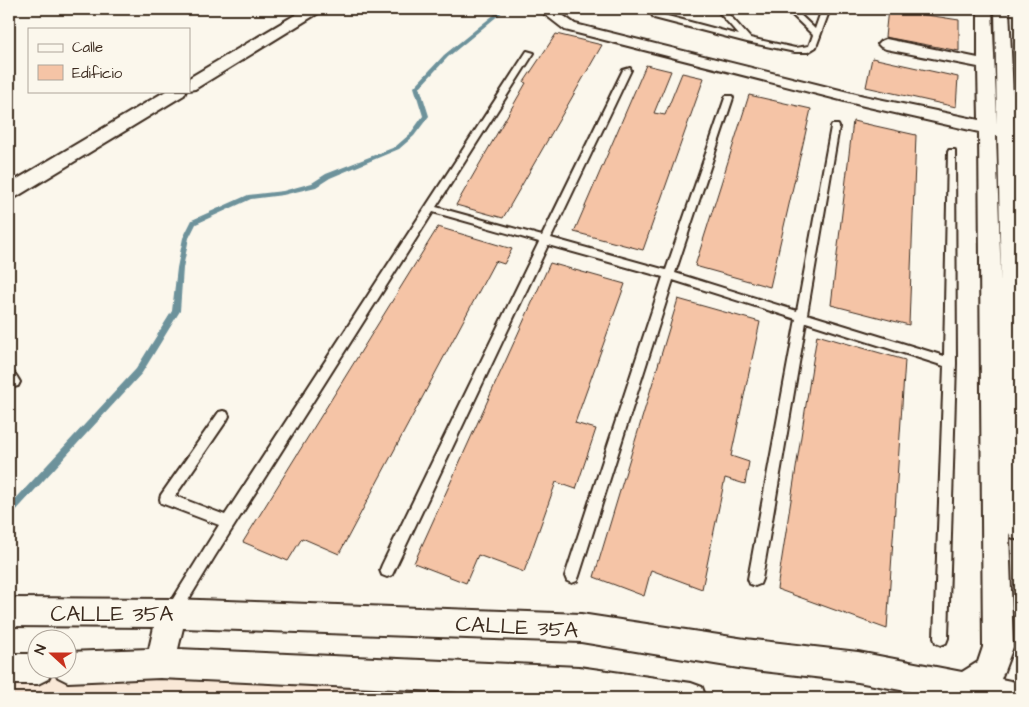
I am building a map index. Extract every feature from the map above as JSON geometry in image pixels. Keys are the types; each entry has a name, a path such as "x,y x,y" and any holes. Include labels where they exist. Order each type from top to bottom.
{"street":[{"path":"190,84 315,9"},
{"path":"545,9 570,27 864,101 1005,131"},
{"path":"994,12 1005,131 1020,528"},
{"path":"964,686 984,678 993,667 998,647 1005,131 986,64 994,12"},
{"path":"886,44 986,64"},
{"path":"9,192 176,92"},
{"name":"CALLE 35A","path":"9,612 172,613 581,628 745,654 858,667 1020,698"},
{"path":"160,663 172,613"},
{"path":"78,667 160,663 579,682 692,698"},
{"path":"9,669 28,668"}],"lane":[{"path":"652,9 657,16 747,40 795,50 805,50 812,47 826,9"},
{"path":"720,9 747,40"},
{"path":"790,9 817,35"},
{"path":"172,613 429,208 530,53"},
{"path":"387,570 628,70"},
{"path":"572,576 669,275 729,98"},
{"path":"754,579 835,127"},
{"path":"941,638 950,363 952,152"},
{"path":"429,208 669,275 950,363"},
{"path":"223,416 166,499 229,523"}],"shaded area":[{"path":"160,663 579,682 691,698 9,698 9,669 28,669 28,680 78,680 78,667"}],"building":[{"path":"888,9 959,20 959,51 885,37"},
{"path":"556,34 602,45 503,218 456,205 526,83 524,82"},
{"path":"872,58 958,77 956,107 866,87"},
{"path":"646,65 671,71 654,113 665,115 682,73 704,78 643,250 574,232"},
{"path":"749,95 811,109 770,287 695,266"},
{"path":"853,121 916,135 909,325 831,305"},
{"path":"438,227 512,249 504,264 495,261 339,554 302,538 288,561 243,542"},
{"path":"550,263 625,284 575,423 596,429 576,489 556,482 524,572 478,555 466,583 414,563"},
{"path":"678,299 760,322 731,456 749,462 745,484 725,478 702,589 651,570 644,596 594,577"},
{"path":"817,335 905,360 887,629 777,589"}],"waterway":[{"path":"9,512 139,371 176,311 180,268 186,238 194,222 250,197 283,193 314,185 328,176 397,148 412,135 426,116 417,87 446,56 504,9"}]}
